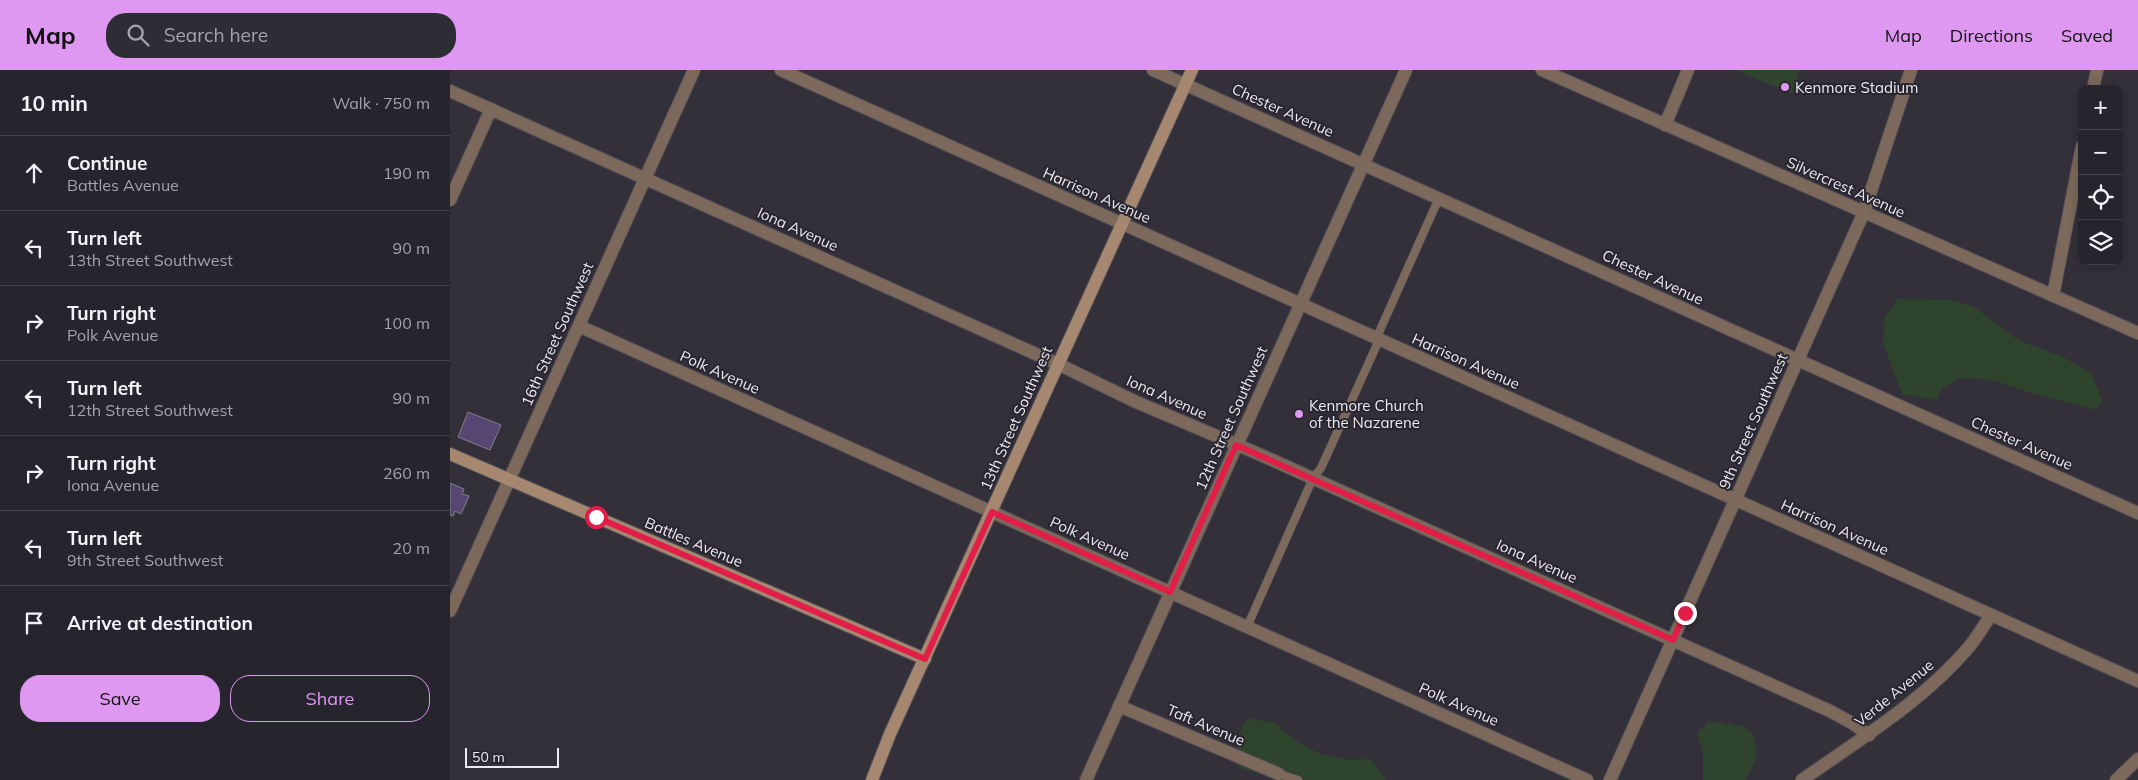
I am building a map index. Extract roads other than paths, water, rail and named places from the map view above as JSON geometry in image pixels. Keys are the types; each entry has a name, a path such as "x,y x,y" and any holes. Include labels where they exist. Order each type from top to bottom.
{"street":[{"name":"16th Street Southwest","path":"450,611 694,70"},
{"name":"Harrison Avenue","path":"780,70 2138,681"},
{"name":"Chester Avenue","path":"1153,70 2138,513"},
{"name":"13th Street Southwest","path":"872,780 890,734 1192,70"},
{"name":"12th Street Southwest","path":"1086,780 1406,70"},
{"name":"Silvercrest Avenue","path":"1542,70 2138,333"},
{"path":"1665,125 1688,70"},
{"name":"9th Street Southwest","path":"1610,780 1864,212 1911,70"},
{"path":"2094,85 2096,70"},
{"name":"Iona Avenue","path":"450,90 1058,364 1134,401 1312,478 1830,711 1869,735"},
{"path":"450,200 492,109"},
{"path":"2053,296 2078,167"},
{"name":"Polk Avenue","path":"579,326 1587,780"},
{"name":"Battles Avenue","path":"450,454 925,659"},
{"name":"Verde Avenue","path":"1802,780 1869,735 1915,699 1970,646 1991,616"},
{"name":"Taft Avenue","path":"1119,706 1279,774"},
{"path":"2116,780 2138,759"}],"lane":[{"path":"1247,627 1312,478 1321,468 1439,198"},
{"path":"1279,774 1298,780"}],"place":[{"name":"Kenmore Stadium","path":"1785,87"},
{"name":"Kenmore Church of the Nazarene","path":"1299,414"}]}
